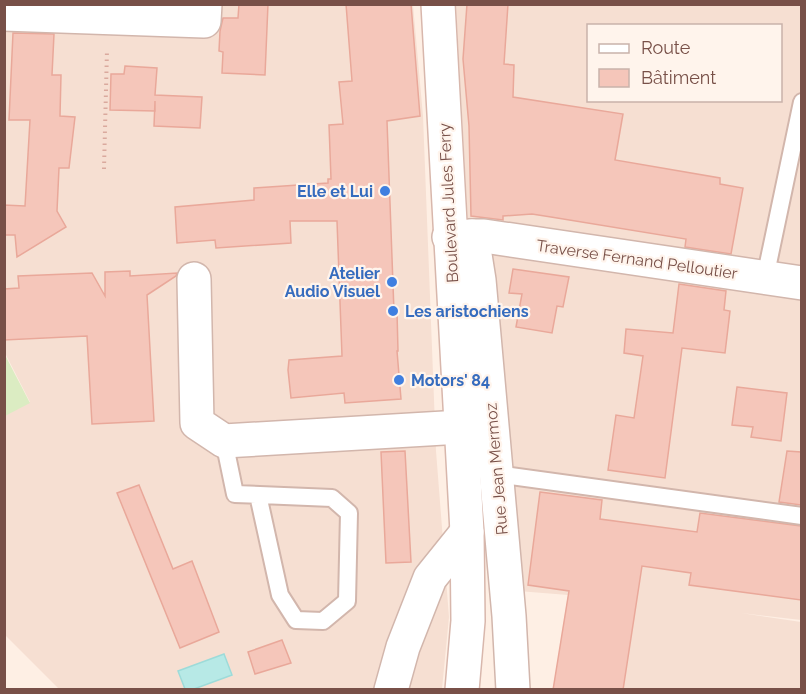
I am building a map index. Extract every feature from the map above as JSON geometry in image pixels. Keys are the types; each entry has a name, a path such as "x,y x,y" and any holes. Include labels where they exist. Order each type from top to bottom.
{"street":[{"path":"4,14 204,21 205,4"},
{"name":"Boulevard Jules Ferry","path":"438,4 460,237 461,427 467,532 468,621 462,690"},
{"name":"Traverse Fernand Pelloutier","path":"460,237 484,236 801,283"},
{"name":"Rue Jean Mermoz","path":"460,237 479,280 509,616 513,690"},
{"path":"194,279 196,423 224,441 461,427"},
{"path":"391,690 403,647 430,578 467,532"}],"lane":[{"path":"765,278 801,102"},
{"path":"224,441 236,494 332,498 349,513 347,601 323,621 296,620 280,595 258,495"},
{"path":"496,474 801,516"}],"path":[{"path":"104,169 108,18"}],"shaded area":[{"path":"5,5 413,5 423,116 436,451 449,617 442,689 59,689 5,635 4,416 30,402 5,353"},
{"path":"456,5 801,5 801,620 741,613 801,622 801,689 553,689 568,595 518,591 468,224"}],"green space":[{"path":"4,353 30,403 5,416 4,416"}],"water":[{"path":"224,654 232,675 194,689 185,689 178,671"}],"building":[{"path":"239,4 268,4 265,75 222,73 223,52 219,51 223,18 238,18"},
{"path":"346,4 411,4 420,116 387,121 394,312 397,312 401,399 345,403 344,393 291,398 288,370 289,360 342,356 337,221 290,221 291,243 216,248 215,240 177,243 175,207 254,200 254,188 328,183 328,179 331,179 329,125 343,124 339,82 352,81"},
{"path":"467,4 508,4 504,64 514,65 513,97 623,114 615,160 720,178 720,184 743,188 731,254 685,247 686,239 532,214 503,216 503,220 471,216 469,126 463,59"},
{"path":"13,33 54,34 52,75 61,75 60,116 75,117 69,168 59,168 57,211 66,227 17,257 15,235 4,235 4,205 25,206 30,120 9,120"},
{"path":"125,66 157,68 155,95 202,97 200,128 154,126 155,111 110,110 111,74 124,74"},
{"path":"513,269 569,277 563,307 557,306 552,333 516,327 522,294 509,293"},
{"path":"130,271 130,276 177,273 176,276 147,295 154,421 92,424 87,336 4,340 4,289 19,288 18,276 92,273 105,296 105,272"},
{"path":"679,284 726,291 724,310 730,311 725,353 682,348 665,478 608,470 616,415 634,418 643,356 624,353 626,329 673,333"},
{"path":"737,387 787,393 781,441 751,437 753,427 732,425"},
{"path":"405,451 411,562 386,563 381,452"},
{"path":"787,451 801,452 801,505 779,502"},
{"path":"139,485 173,569 192,561 219,632 180,648 117,493"},
{"path":"540,492 602,500 600,519 697,532 700,513 801,526 801,600 689,585 691,573 642,566 623,690 553,690 569,591 528,585"},
{"path":"282,640 291,663 255,674 248,652"}],"place":[{"name":"Elle et Lui","path":"385,191"},
{"name":"Atelier Audio Visuel","path":"392,282"},
{"name":"Les aristochiens","path":"393,311"},
{"name":"Motors' 84","path":"399,380"}]}
